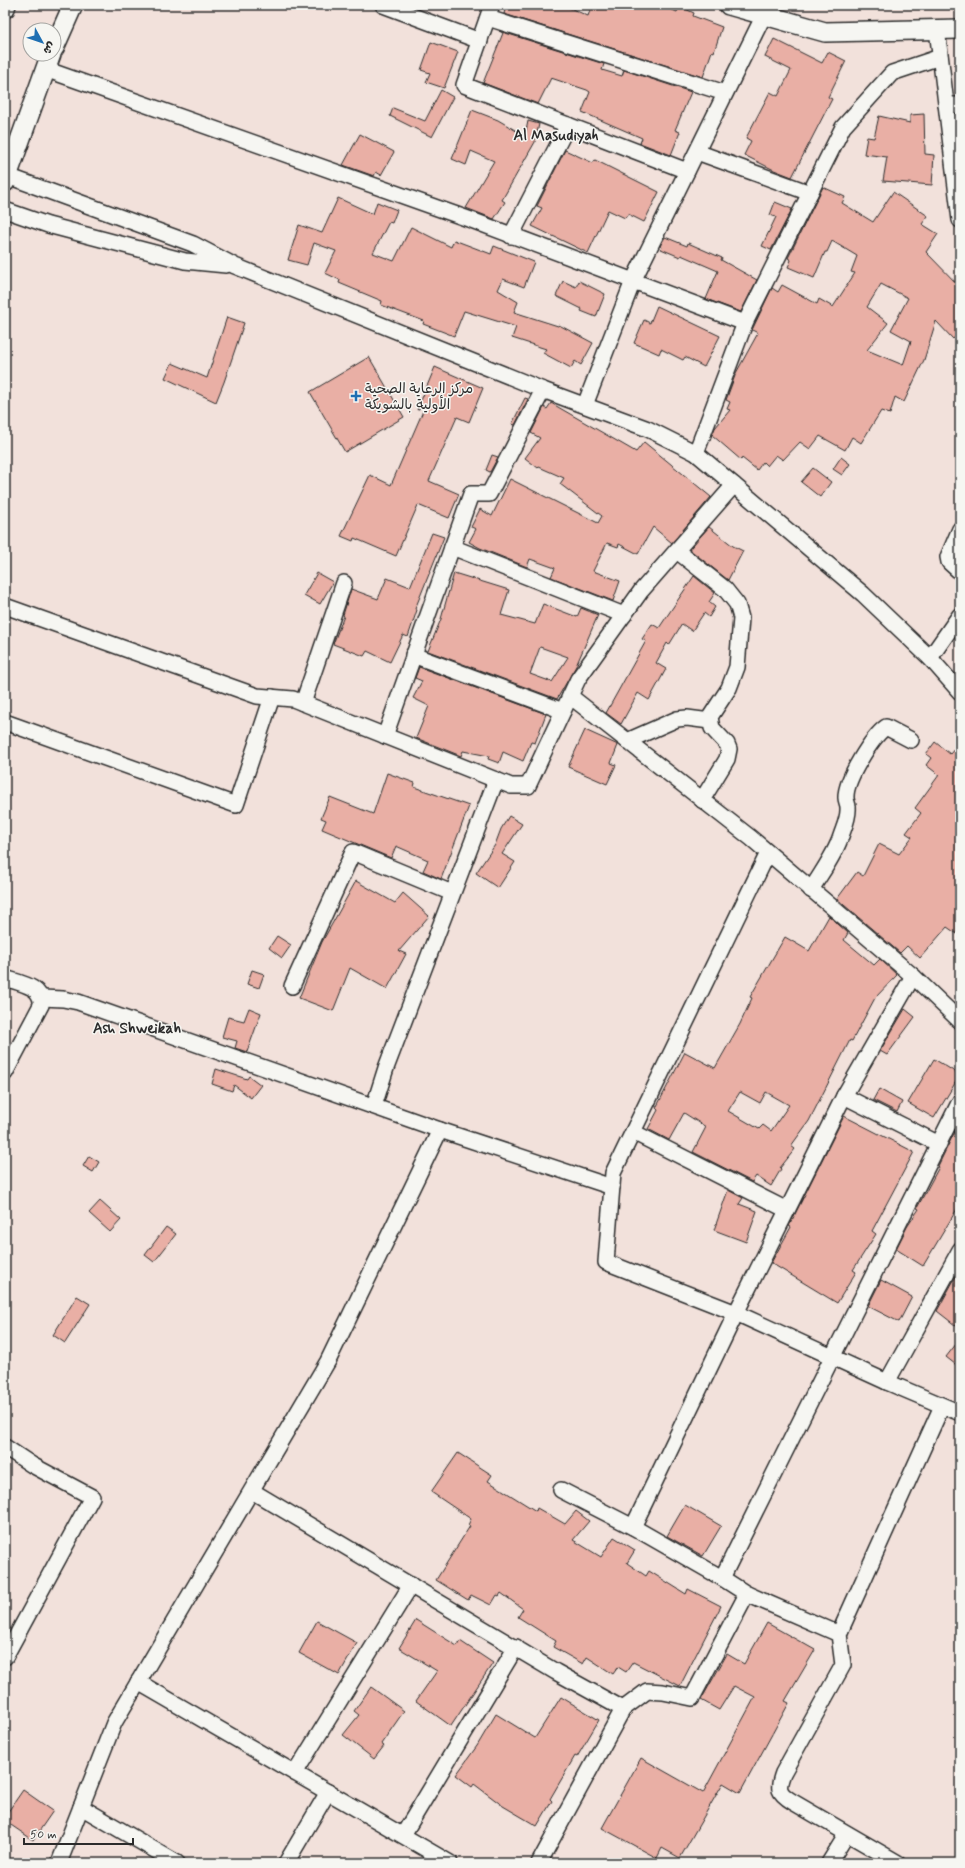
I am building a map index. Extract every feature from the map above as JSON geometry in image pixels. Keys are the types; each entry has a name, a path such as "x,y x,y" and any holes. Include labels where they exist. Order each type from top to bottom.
{"main road":[{"path":"62,30 73,5"},
{"path":"729,5 825,32 960,29"},
{"path":"6,178 48,62"}],"street":[{"path":"383,5 480,41"},
{"path":"687,171 464,85 490,12 725,93"},
{"path":"585,405 633,281 764,15"},
{"path":"937,29 940,57 953,105 960,220"},
{"path":"696,454 745,324 843,127 892,73 940,57"},
{"path":"48,62 745,324"},
{"path":"511,236 568,125"},
{"path":"697,152 810,193"},
{"path":"6,178 193,244 235,266 543,390 648,429 696,454 863,594 930,658 960,692"},
{"path":"5,210 48,225 185,261 235,266"},
{"path":"385,736 471,494 489,494 543,390"},
{"path":"5,606 257,696 293,699 511,786 528,786 578,679 641,591 734,485"},
{"path":"960,529 948,557 949,562 960,572"},
{"path":"452,547 624,615"},
{"path":"677,551 725,589 737,604 741,618 737,667 729,688 715,708 710,721 712,728 727,744 729,749 727,759 702,800"},
{"path":"303,703 344,582"},
{"path":"930,658 960,615"},
{"path":"413,655 563,711"},
{"path":"570,696 768,853 912,976 960,1021"},
{"path":"5,722 236,805 272,697"},
{"path":"627,741 677,719 687,718 710,721"},
{"path":"811,890 840,839 847,817 847,788 856,766 870,744 879,732 886,727 911,740"},
{"path":"374,1106 386,1068 496,780"},
{"path":"292,986 353,852 452,893"},
{"path":"768,853 613,1173 606,1262 736,1313 887,1382 960,1413"},
{"path":"633,1527 736,1313 844,1096 912,976"},
{"path":"5,978 34,989 40,993 42,998 41,1005 5,1073"},
{"path":"42,998 62,999 78,1002 440,1130 612,1188"},
{"path":"844,1096 939,1144"},
{"path":"722,1578 960,1102"},
{"path":"59,1863 114,1723 328,1361 440,1130"},
{"path":"633,1132 787,1210"},
{"path":"887,1382 960,1250"},
{"path":"898,1863 784,1796 780,1791 779,1784 783,1774 843,1665 839,1634 942,1406"},
{"path":"5,1447 32,1465 92,1497 5,1658"},
{"path":"561,1490 633,1527 747,1594 839,1634"},
{"path":"252,1491 623,1709"},
{"path":"295,1773 411,1585"},
{"path":"539,1863 623,1709 647,1691 663,1692 692,1698 747,1594"},
{"path":"403,1835 516,1647"},
{"path":"138,1682 450,1863"},
{"path":"286,1863 328,1792"},
{"path":"81,1807 177,1863"},
{"path":"829,1863 847,1834"}],"building":[{"path":"506,5 563,5 588,16 592,5 661,5 677,12 679,6 694,13 693,16 722,27 714,52 712,51 703,77 504,14"},
{"path":"499,31 604,64 602,70 622,76 624,70 691,92 675,130 680,132 671,155 640,143 642,138 582,112 590,92 587,90 551,78 538,104 483,83 503,33"},
{"path":"774,39 822,63 828,52 846,61 828,97 832,99 792,177 744,155 751,141 746,138 770,92 778,96 791,70 765,57"},
{"path":"431,42 458,52 444,88 426,82 430,73 421,70"},
{"path":"441,90 453,97 432,137 390,116 393,108 425,121"},
{"path":"472,110 498,120 525,136 528,121 539,124 535,142 502,200 505,202 494,219 466,208 494,161 471,151 466,165 452,159"},
{"path":"924,114 925,154 934,155 932,185 883,181 887,157 864,154 867,137 874,138 879,116 910,123 910,115"},
{"path":"360,134 394,152 381,175 376,172 374,176 343,165"},
{"path":"565,150 593,163 595,160 659,192 644,222 628,214 625,218 608,210 588,253 532,226 542,208 537,206"},
{"path":"823,187 845,197 842,203 873,222 893,192 928,216 922,224 938,234 926,252 960,287 960,332 953,339 936,321 924,360 904,402 895,397 890,414 881,411 861,443 852,437 845,450 820,436 810,449 800,442 783,460 776,455 767,466 763,462 757,470 742,458 741,460 712,435 715,428 730,410 727,409 730,402 726,400 736,373 758,333 752,330 772,288 778,292 782,285 817,304 819,299 833,307 855,273 851,272 857,256 832,241 827,252 825,252 814,278 788,267 791,260 788,258","holes":["881,284 908,298 891,330 911,341 903,365 867,350 888,323 867,307"]},
{"path":"338,198 373,214 377,202 397,210 392,223 389,222 373,253 394,261 411,227 451,247 454,240 491,254 494,246 534,262 524,287 503,279 498,290 518,302 514,312 558,326 559,325 593,343 581,365 575,361 571,368 543,353 546,349 512,338 516,327 464,311 454,336 423,324 424,321 381,305 382,301 339,283 340,280 325,273 336,251 314,243 307,265 288,260 299,225 322,233"},
{"path":"775,202 792,209 771,250 762,246 776,217 770,215"},
{"path":"665,237 687,246 688,243 722,258 721,260 757,280 741,312 706,299 718,271 681,255 680,257 661,249 662,247 660,246"},
{"path":"563,281 576,287 579,281 605,294 596,317 581,311 582,309 556,296"},
{"path":"657,306 720,336 704,367 685,357 683,360 661,349 659,354 634,343 644,320 650,323"},
{"path":"227,317 244,323 216,402 165,378 172,363 207,378"},
{"path":"369,357 404,417 345,452 310,392"},
{"path":"435,367 483,388 469,422 457,417 429,481 459,494 449,518 418,505 396,556 354,538 353,541 341,536 370,475 391,485 426,404 417,410"},
{"path":"525,398 528,399 515,425 512,424"},
{"path":"551,403 636,452 644,442 711,497 672,543 653,527 638,554 619,544 618,547 607,543 593,571 620,581 613,601 551,577 555,568 530,559 527,567 469,542 476,529 471,527 480,509 492,516 510,479 598,523 602,516 560,484 564,478 539,467 538,468 525,458 540,438 531,433 544,407 547,409"},
{"path":"492,455 498,457 490,472 486,470"},
{"path":"841,457 850,464 842,475 833,469"},
{"path":"813,468 831,482 820,497 801,482"},
{"path":"709,527 733,546 743,551 728,580 689,549"},
{"path":"432,533 444,537 415,609 417,610 408,637 403,635 390,662 367,651 364,656 333,644 344,616 343,615 351,589 378,599 387,578 410,587"},
{"path":"317,573 333,582 320,604 304,595"},
{"path":"454,573 509,590 501,615 535,624 543,604 577,617 581,608 598,615 576,666 557,699 428,651 441,619","holes":["540,647 568,657 552,682 530,674"]},
{"path":"694,576 715,593 709,602 715,607 709,617 704,613 692,631 682,624 669,645 667,643 656,663 666,669 649,700 638,693 621,724 606,713 646,641 642,639 652,624 659,628"},
{"path":"419,667 546,714 535,743 531,742 523,761 503,752 499,763 488,759 489,756 463,751 461,756 416,738 429,706 413,698 422,681 415,678"},
{"path":"585,730 618,745 611,763 616,765 607,784 568,767"},
{"path":"935,742 950,754 960,742 960,936 947,927 920,958 907,946 900,953 837,899 857,872 863,876 879,844 899,854 912,837 906,833 921,813 915,808 939,775 926,765 931,758 926,754"},
{"path":"387,773 415,783 414,787 469,806 441,879 423,871 428,860 396,846 391,858 322,829 326,820 321,818 330,797 373,814"},
{"path":"509,816 522,824 502,854 515,862 498,888 476,873 495,845 501,829"},
{"path":"356,881 395,903 403,893 429,916 399,951 406,954 387,989 350,968 333,1011 299,998 322,942"},
{"path":"829,916 848,933 844,940 874,965 880,959 897,975 875,998 852,1041 850,1040 809,1121 791,1146 795,1149 780,1168 781,1169 771,1186 756,1176 752,1182 693,1152 706,1127 684,1113 669,1140 648,1129 658,1110 656,1108 685,1052 715,1068 740,1024 752,998 750,997 785,937 809,951","holes":["740,1092 760,1103 766,1092 789,1105 771,1131 763,1125 759,1129 728,1111"]},
{"path":"277,936 291,945 282,958 269,948"},
{"path":"252,970 264,974 259,988 247,984"},
{"path":"249,1008 261,1013 247,1052 235,1048 237,1041 222,1037 228,1017 244,1021"},
{"path":"905,1009 915,1017 887,1055 880,1051"},
{"path":"934,1059 960,1075 934,1118 908,1103"},
{"path":"216,1069 247,1079 249,1076 261,1085 251,1098 234,1085 232,1091 212,1084"},
{"path":"879,1089 902,1102 897,1112 873,1100"},
{"path":"844,1116 914,1152 872,1231 876,1234 853,1270 856,1272 837,1303 771,1263 791,1227 789,1226"},
{"path":"960,1121 960,1204 923,1266 896,1249 907,1227 919,1209 917,1208 939,1167 938,1166"},
{"path":"89,1156 99,1162 93,1172 83,1166"},
{"path":"728,1190 743,1198 739,1204 757,1211 746,1242 714,1230"},
{"path":"100,1201 121,1220 110,1232 89,1213"},
{"path":"166,1227 176,1234 154,1262 145,1255"},
{"path":"960,1269 960,1329 937,1311"},
{"path":"881,1280 912,1297 899,1322 868,1306"},
{"path":"77,1296 90,1304 65,1343 53,1335"},
{"path":"960,1339 960,1368 946,1357"},
{"path":"458,1453 492,1475 488,1481 536,1511 537,1508 565,1524 576,1511 589,1521 573,1540 601,1557 614,1537 635,1550 627,1563 646,1576 649,1571 686,1594 688,1589 721,1606 680,1686 633,1662 626,1672 618,1667 613,1674 587,1657 583,1664 553,1647 556,1641 518,1617 523,1609 501,1593 499,1596 497,1595 491,1605 471,1595 468,1600 436,1580 470,1526 468,1525 471,1519 431,1492"},
{"path":"685,1505 721,1526 703,1556 667,1536"},
{"path":"416,1620 457,1646 460,1641 493,1663 451,1726 416,1701 437,1671 399,1648"},
{"path":"317,1621 357,1643 339,1675 299,1653"},
{"path":"767,1623 815,1650 785,1701 789,1703 740,1793 723,1783 680,1858 662,1848 657,1858 602,1828 641,1758 703,1793 755,1697 734,1686 719,1710 701,1700 727,1654 744,1664"},
{"path":"371,1687 404,1711 381,1744 384,1746 374,1759 343,1735 359,1715 354,1711"},
{"path":"561,1697 599,1720 577,1757 575,1756 550,1799 552,1801 537,1826 503,1806 474,1784 472,1787 456,1775 477,1746 496,1714 535,1738"},
{"path":"23,1790 53,1811 33,1840 5,1821 5,1816"}],"place":[{"name":"مركز الرعاية الصحية الأولية بالشويكة","path":"356,396"}],"district":[{"name":"Al Masudiyah","path":"556,135"},
{"name":"Ash Shweikah","path":"137,1028"}]}
